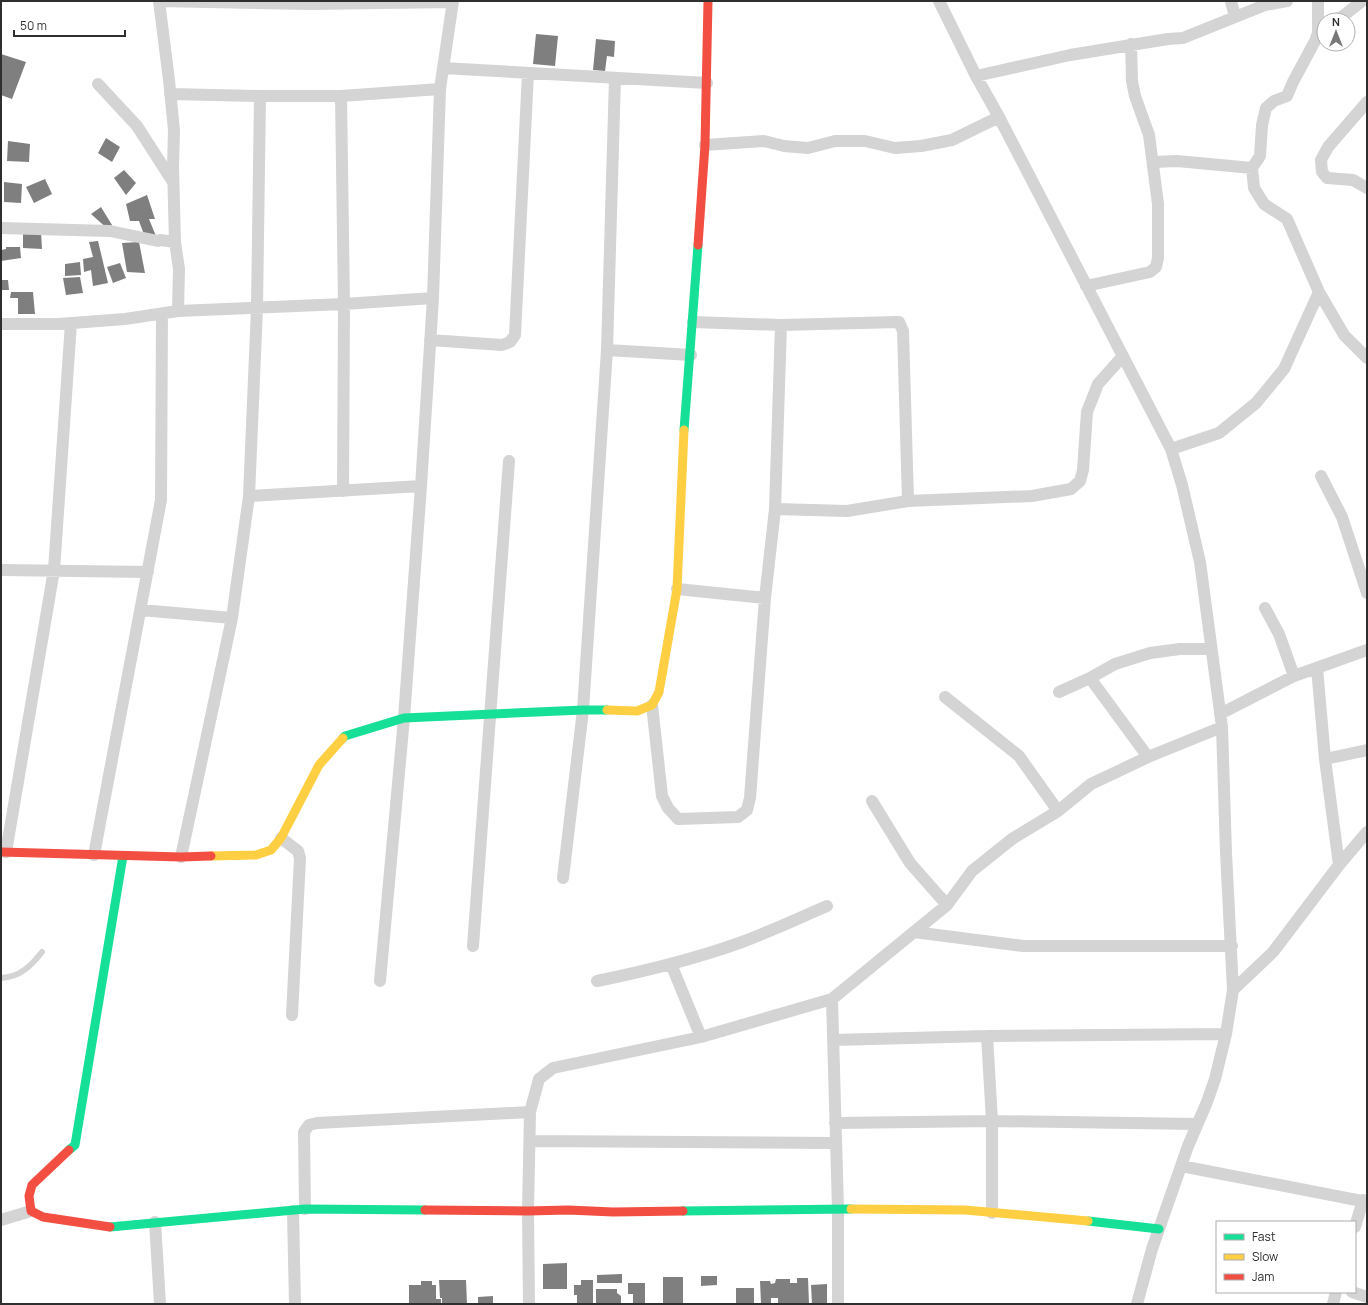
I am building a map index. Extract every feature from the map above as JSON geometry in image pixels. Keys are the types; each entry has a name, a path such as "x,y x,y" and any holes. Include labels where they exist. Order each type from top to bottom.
{"street":[{"path":"178,311 179,270 175,242 174,130 159,1 310,4 453,2 440,89 433,298 421,486 404,718 380,981"},
{"path":"708,1 705,145 691,355 682,460 676,589 659,692 652,705 662,796 668,808 678,819 738,817 747,810 750,798 765,598 775,509 782,325"},
{"path":"939,1 976,76 999,117 1171,449 1182,485 1200,562 1222,727 1226,853 1232,946 1233,990 1226,1034 1214,1079 1152,1249 1137,1304"},
{"path":"1231,1 1235,17"},
{"path":"976,76 1070,55 1131,44 1183,38 1265,5 1287,1"},
{"path":"1318,1 1319,12"},
{"path":"1348,12 1362,1"},
{"path":"1316,40 1287,96 1274,101 1266,108 1262,125 1260,156 1252,168 1254,188 1264,204 1287,219 1319,292 1344,335 1367,358"},
{"path":"1086,286 1150,272 1156,266 1158,258 1158,204 1153,162 1149,135 1135,96 1132,81 1131,44"},
{"path":"443,68 707,83"},
{"path":"430,340 502,345 510,342 514,336 528,73"},
{"path":"563,878 583,710 606,350 615,78"},
{"path":"98,84 137,126 174,183"},
{"path":"170,94 341,96 440,89"},
{"path":"181,857 232,618 249,496 257,308 260,96"},
{"path":"341,96 344,304 343,491"},
{"path":"1367,102 1328,146 1321,160 1322,172 1327,178 1353,180 1367,188"},
{"path":"705,145 764,141 784,146 808,148 835,141 865,141 895,148 921,146 952,140 999,117"},
{"path":"1153,162 1177,161 1252,168"},
{"path":"1,228 110,231 158,241 175,242"},
{"path":"1171,449 1219,433 1256,404 1284,369 1319,292"},
{"path":"1,324 71,324 125,319 178,311 344,304 433,298"},
{"path":"94,855 161,500 162,314"},
{"path":"693,322 782,325 899,322 903,331 908,501"},
{"path":"71,324 54,570 3,852 181,857 256,855 271,850 281,838 319,765 345,736 404,718 583,710 637,710 652,705"},
{"path":"606,350 691,355"},
{"path":"775,509 847,511 908,501 1032,496 1071,489 1080,481 1083,470 1087,412 1098,384 1122,356"},
{"path":"473,946 509,461"},
{"path":"1321,476 1342,517 1367,593"},
{"path":"249,496 421,486"},
{"path":"1,570 148,572"},
{"path":"676,589 765,598"},
{"path":"1265,608 1279,634 1294,676"},
{"path":"141,610 232,618"},
{"path":"1059,692 1116,664 1150,653 1180,649 1211,649"},
{"path":"1220,714 1294,676 1367,650"},
{"path":"1317,668 1325,759 1339,865"},
{"path":"1090,678 1148,757"},
{"path":"945,697 1019,756 1058,811"},
{"path":"529,1304 528,1211 530,1112 539,1079 553,1068 701,1037 832,999 947,905 972,871 1012,839 1058,811 1091,784 1148,757 1222,727"},
{"path":"1325,759 1367,750"},
{"path":"872,801 910,863 947,905"},
{"path":"1233,990 1273,952 1339,865 1367,832"},
{"path":"281,838 298,851 300,858 292,1015"},
{"path":"32,1211 29,1196 32,1185 75,1145 123,856"},
{"path":"597,981 671,964 740,942 827,906"},
{"path":"914,932 1023,946 1232,946"},
{"path":"671,964 701,1037"},
{"path":"832,999 838,1209 838,1304"},
{"path":"833,1040 987,1036 1226,1034"},
{"path":"987,1036 992,1121 992,1213"},
{"path":"305,1210 304,1132 309,1125 317,1123 530,1112"},
{"path":"835,1123 992,1121 1197,1124"},
{"path":"530,1141 836,1143"},
{"path":"1181,1166 1365,1201 1356,1224"},
{"path":"1,1220 32,1211 43,1217 111,1227 305,1210 377,1208 528,1211 568,1210 613,1212 838,1209 965,1210 1159,1229"},
{"path":"292,1211 295,1304"},
{"path":"155,1222 160,1304"},
{"path":"1333,1304 1336,1293"},
{"path":"1356,1293 1367,1296"}],"lane":[{"path":"1,978 15,975 32,966 42,952"}],"building":[{"path":"536,34 558,36 555,66 533,64"},
{"path":"596,39 615,41 614,57 607,56 605,71 593,70"},
{"path":"1,54 26,62 12,99 1,95"},
{"path":"106,138 120,147 112,162 98,153"},
{"path":"8,141 30,144 29,162 7,161"},
{"path":"124,170 136,183 126,195 114,178"},
{"path":"45,179 52,194 34,203 26,187"},
{"path":"4,182 22,184 21,203 4,202"},
{"path":"147,195 155,219 149,219 158,241 143,232 139,221 130,221 126,204"},
{"path":"101,207 112,225 110,231 91,214"},
{"path":"23,232 41,232 42,249 23,248"},
{"path":"98,241 108,283 93,286 91,270 84,272 83,259 93,257 89,242"},
{"path":"139,242 145,273 127,272 122,243"},
{"path":"6,247 20,247 21,258 1,261 1,250 6,249"},
{"path":"80,262 81,275 65,276 65,264"},
{"path":"120,263 126,278 113,283 107,267"},
{"path":"80,277 83,293 66,295 63,278"},
{"path":"1,280 8,280 9,290 1,290"},
{"path":"11,292 33,292 35,314 18,314 18,298 10,298"},
{"path":"567,1263 567,1289 543,1289 543,1264"},
{"path":"622,1274 622,1283 597,1283 597,1275"},
{"path":"701,1276 717,1276 717,1285 701,1286"},
{"path":"663,1277 683,1277 683,1304 663,1304"},
{"path":"797,1278 808,1278 809,1304 778,1304 778,1298 771,1298 771,1303 761,1304 760,1281 770,1281 771,1284 775,1283 776,1279 790,1279 790,1283 797,1283"},
{"path":"439,1280 466,1280 467,1304 442,1304 442,1298 440,1298"},
{"path":"581,1280 593,1280 593,1304 577,1304 577,1295 574,1295 574,1285 581,1285"},
{"path":"421,1281 432,1281 432,1285 436,1285 436,1299 441,1299 441,1304 409,1304 409,1285 421,1285"},
{"path":"628,1283 645,1283 645,1304 633,1304 633,1294 628,1294"},
{"path":"827,1284 827,1304 812,1304 811,1285"},
{"path":"736,1288 754,1288 754,1304 736,1304"},
{"path":"596,1289 617,1289 617,1293 621,1296 621,1303 596,1304"},
{"path":"493,1296 493,1304 478,1304 478,1297"}],"traffic: fast":[{"path":"684,430 698,245"},
{"path":"343,738 345,736 404,718 607,710"},
{"path":"69,1150 75,1145 123,856"},
{"path":"110,1227 305,1209 425,1210"},
{"path":"683,1211 851,1209"},
{"path":"1088,1221 1159,1229"}],"traffic: slow":[{"path":"607,710 637,711 652,705 659,692 677,589 684,430"},
{"path":"211,856 256,855 271,850 281,838 319,765 343,738"},
{"path":"851,1209 965,1210 1088,1221"}],"traffic: jam":[{"path":"698,245 705,145 708,1"},
{"path":"1,852 181,857 211,856"},
{"path":"69,1150 32,1185 29,1196 31,1211 43,1217 110,1227"},
{"path":"425,1210 568,1210 613,1212 683,1211"}]}
